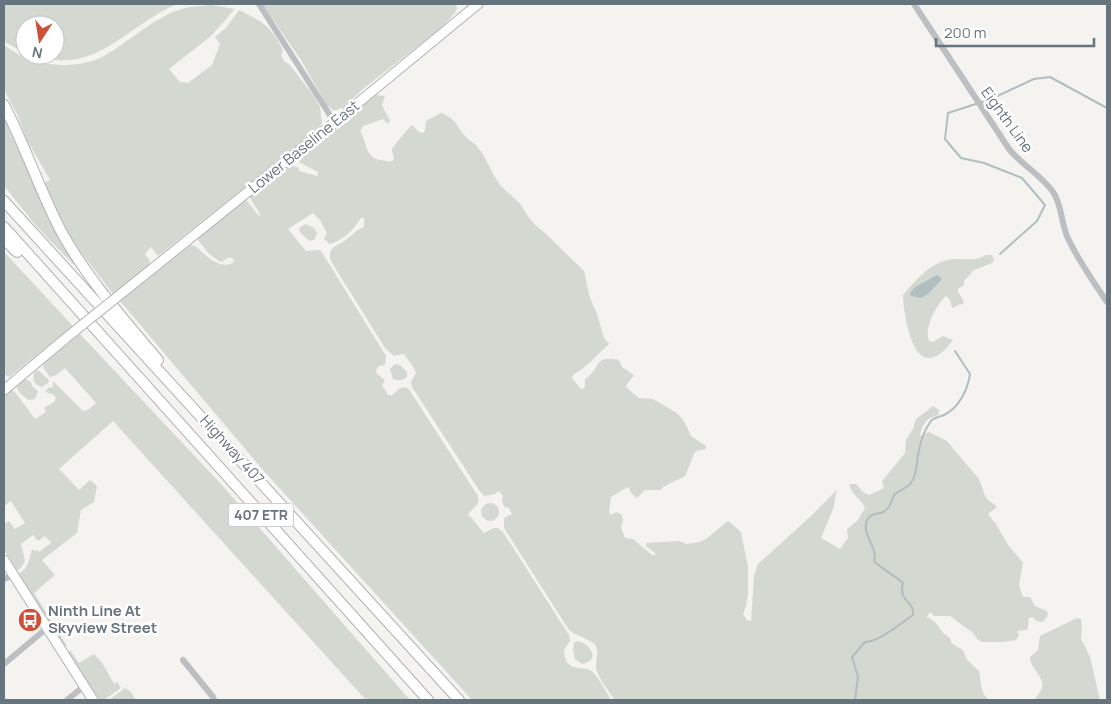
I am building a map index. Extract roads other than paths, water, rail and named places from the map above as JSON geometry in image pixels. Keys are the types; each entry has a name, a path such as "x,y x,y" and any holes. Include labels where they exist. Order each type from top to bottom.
{"highway":[{"path":"4,105 50,210 63,235 88,272 161,364 169,381"},
{"name":"Highway 407","path":"4,201 459,700"},
{"name":"Highway 407","path":"4,227 428,700"},
{"path":"4,238 95,330"}],"main road":[{"name":"Lower Baseline East","path":"4,390 478,4"},
{"path":"4,560 93,700"}],"street":[{"path":"259,4 334,123"},
{"name":"Eighth Line","path":"914,4 1017,159 1053,192 1058,200 1068,237 1107,302"},
{"path":"4,579 13,574"},
{"path":"4,664 47,628"},
{"path":"183,660 214,700"},
{"path":"67,700 84,686"}],"waterway":[{"path":"1000,254 1037,221 1045,205 1022,178 984,163 961,158 945,139 948,113 991,99 1034,79 1050,77 1107,108"},
{"path":"855,700 858,677 852,657 865,642 883,636 913,615 912,607 904,598 903,583 874,561 874,550 867,534 866,523 871,515 884,512 895,494 911,483 916,471 921,442 929,424 934,419 954,408 962,397 970,374 955,351"}],"place":[{"name":"Ninth Line At Skyview Street","path":"30,620"}]}
